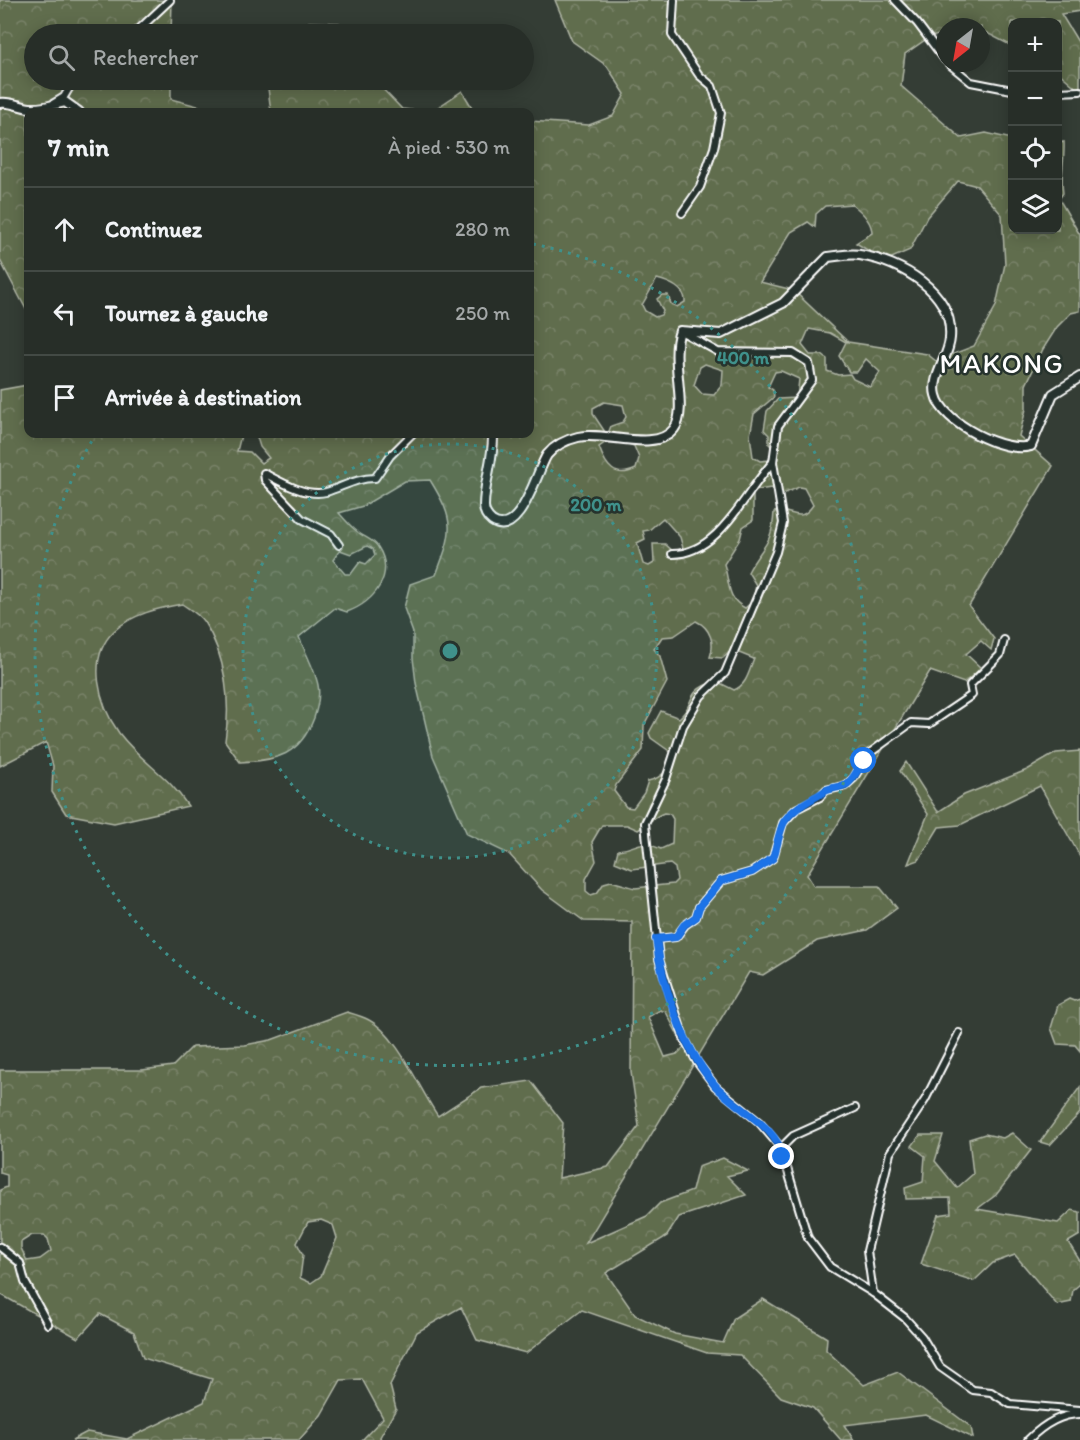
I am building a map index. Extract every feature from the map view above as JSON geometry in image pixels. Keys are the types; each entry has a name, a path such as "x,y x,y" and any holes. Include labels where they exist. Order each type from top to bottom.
{"street":[{"path":"145,24 171,0"},
{"path":"674,0 672,35 699,75 712,86 721,112 717,139 700,187 682,213"},
{"path":"896,0 917,22 936,48"},
{"path":"959,72 971,82 1008,89"},
{"path":"43,108 64,96 68,90"},
{"path":"1062,92 1080,91"},
{"path":"0,103 43,108 65,102 73,108"},
{"path":"680,331 722,334 783,303 828,256 858,254 883,260 910,273 931,290 944,308 951,330 950,342 935,385 936,396 941,408 966,428 987,439 1020,449 1031,446 1053,394 1080,377"},
{"path":"493,438 483,508 490,519 500,524 516,517 547,456 555,447 566,441 579,436 603,436 649,441 668,435 674,430 680,412 675,354 680,331"},
{"path":"680,331 718,352 793,353 809,363 812,380 778,426 773,462 783,523 776,552 725,673 701,696 683,726 666,779 645,823 659,959 684,1038 697,1062 715,1086 759,1122 781,1148 808,1239 830,1267 873,1293 905,1318 922,1337 940,1367 974,1390 991,1392 1010,1404 1080,1412"},
{"path":"339,545 331,534 302,519 265,480 264,473 286,485 307,491 317,493 328,491 363,478 375,478 390,456 408,438"},
{"path":"672,554 699,546 716,532 748,498 773,462"},
{"path":"656,939 676,937 684,925 696,917 699,907 721,881 752,872 773,858 783,823 796,809 820,797 826,790 845,786 854,778 867,755 910,723 929,724 972,695 970,685 1000,655 1004,640"},
{"path":"873,1293 867,1251 890,1152 925,1100 959,1033"},
{"path":"781,1148 793,1136 855,1108"},
{"path":"0,1247 20,1263 25,1282 48,1324"},
{"path":"1028,1440 1052,1422 1080,1412"}],"green space":[{"path":"0,0 172,0 171,24 24,24 24,90 171,90 171,99 205,108 24,108 24,305 0,260"},
{"path":"555,0 1080,0 1080,11 1061,14 1080,45 1080,91 1062,75 1062,18 1008,18 1008,44 990,35 990,18 936,18 936,36 928,38 905,54 901,86 961,138 986,133 1008,138 1008,234 1062,234 1062,204 1080,235 1080,311 1071,313 1057,327 1043,349 1026,385 1026,409 1019,436 1053,466 969,606 994,639 991,650 981,641 966,654 981,668 964,683 930,671 807,875 814,886 879,886 897,908 867,930 817,941 763,975 749,972 586,1243 647,1216 660,1203 692,1191 698,1167 723,1158 748,1171 727,1176 746,1195 679,1217 667,1236 606,1273 635,1315 675,1334 723,1343 734,1318 763,1299 827,1338 826,1350 864,1385 898,1372 971,1427 973,1438 926,1415 844,1425 854,1440 841,1440 813,1408 781,1397 740,1355 707,1353 582,1310 526,1353 477,1340 461,1307 417,1332 390,1385 396,1409 380,1437 381,1440 362,1440 383,1418 362,1379 341,1380 321,1415 299,1440 72,1440 87,1432 127,1439 204,1402 212,1379 143,1358 134,1332 100,1314 78,1338 0,1294 0,1190 7,1187 7,1175 0,1173 0,1070 142,1070 173,1066 192,1047 245,1045 271,1040 347,1012 369,1020 389,1037 438,1116 481,1088 531,1081 563,1123 559,1178 608,1167 639,1126 631,1072 632,922 584,921 542,890 509,854 467,834 433,756 416,683 413,633 404,608 410,584 436,575 446,548 448,517 430,480 405,481 363,506 339,513 356,531 377,545 385,568 379,586 366,602 347,612 335,608 299,637 315,673 319,693 314,718 308,730 302,740 286,754 265,760 240,762 225,741 227,695 222,664 202,619 182,604 146,613 129,620 114,631 105,642 100,654 98,682 106,709 119,733 172,786 188,806 114,823 66,814 52,792 53,766 46,742 0,766 0,390 24,386 24,438 240,438 237,451 250,452 261,463 269,458 260,447 257,438 534,438 534,121 589,125 613,116 625,94 607,66 572,41","holes":["958,181 977,186 1002,215 1005,264 996,306 974,346 936,361 927,354 848,342 793,290 760,282 791,232 808,222 815,227 816,214 825,206 852,204 859,210 868,220 872,233 856,243 885,261 910,250 927,217","657,279 680,290 685,297 685,302 677,307 671,304 668,295 662,295 657,299 663,311 661,315 655,317 645,311 642,305","809,329 830,333 846,342 839,356 849,372 857,372 866,359 880,372 870,387 853,379 850,374 838,375 827,371 827,359 822,355 810,355 802,345","705,364 723,370 722,385 714,395 702,394 694,385 700,367","781,371 799,379 797,398 778,399 767,411 764,430 769,435 769,444 774,449 770,460 760,461 753,457 750,435 754,414 774,397 773,390 768,387 775,372","604,402 623,405 626,417 623,422 611,426 609,431 617,440 634,446 639,458 636,469 622,473 608,465 599,447 606,442 607,435 593,414 593,408","799,487 804,488 813,505 808,511 799,515 774,512 769,539 748,572 756,585 753,601 745,608 732,595 724,564 740,539 743,527 753,520 753,494 758,490 771,488 781,495","663,518 680,537 683,548 674,552 665,544 653,544 654,563 649,566 643,564 637,543 645,539 643,531 649,530","367,546 373,549 375,555 366,564 360,562 351,574 345,574 333,560 340,550 351,554","696,621 705,628 712,642 710,657 723,658 732,650 754,659 747,677 738,688 734,690 716,681 699,689 679,718 661,711 649,733 651,738 672,753 669,764 662,775 648,781 644,793 633,808 626,807 614,791 616,785 643,750 644,725 667,682 660,656 654,649 662,637 674,636","664,813 670,814 673,819 672,844 661,849 639,844 618,850 615,862 632,869 670,864 675,868 677,880 673,884 635,888 611,881 604,883 597,893 591,895 586,891 586,879 596,861 592,842 602,825 627,825 638,830","660,1010 666,1012 684,1047 677,1054 665,1057 648,1017","321,1220 333,1225 337,1238 321,1276 311,1283 300,1278 303,1255 297,1243 308,1222","32,1235 44,1235 48,1239 51,1251 40,1259 27,1261 21,1248 21,1242"]},
{"path":"309,22 340,24 306,24"},
{"path":"268,90 384,90 401,108 270,108"},
{"path":"462,91 472,108 437,108"},
{"path":"1062,142 1064,142 1062,180"},
{"path":"1080,751 1080,856 1040,786 960,825 939,827 919,860 908,864 928,814 900,771 906,762 938,812 964,795 1027,770 1056,753"},
{"path":"1069,999 1074,1001 1080,999 1080,1051 1075,1045 1057,1044 1051,1028 1058,1005"},
{"path":"1080,1087 1080,1113 1050,1145 1040,1142"},
{"path":"1012,1133 1031,1150 996,1195 977,1209 1058,1223 1072,1210 1080,1212 1080,1235 1068,1242 1080,1261 1080,1284 1073,1290 1071,1302 1057,1305 1015,1255 993,1263 974,1281 921,1264 938,1215 951,1213 950,1198 906,1199 905,1188 923,1182 925,1156 912,1146 920,1135 943,1135 935,1161 957,1188 973,1174 969,1139 985,1134 1003,1138"}],"district":[{"name":"MAKONG","path":"1002,363"}],"route":[{"path":"782,1157 781,1148 759,1122 715,1086 697,1062 684,1038 659,959 656,939 676,937 684,925 696,917 699,907 721,881 738,878 752,872 773,858 783,823 796,809 820,797 826,790 845,786 854,778 857,769 864,761"}]}
